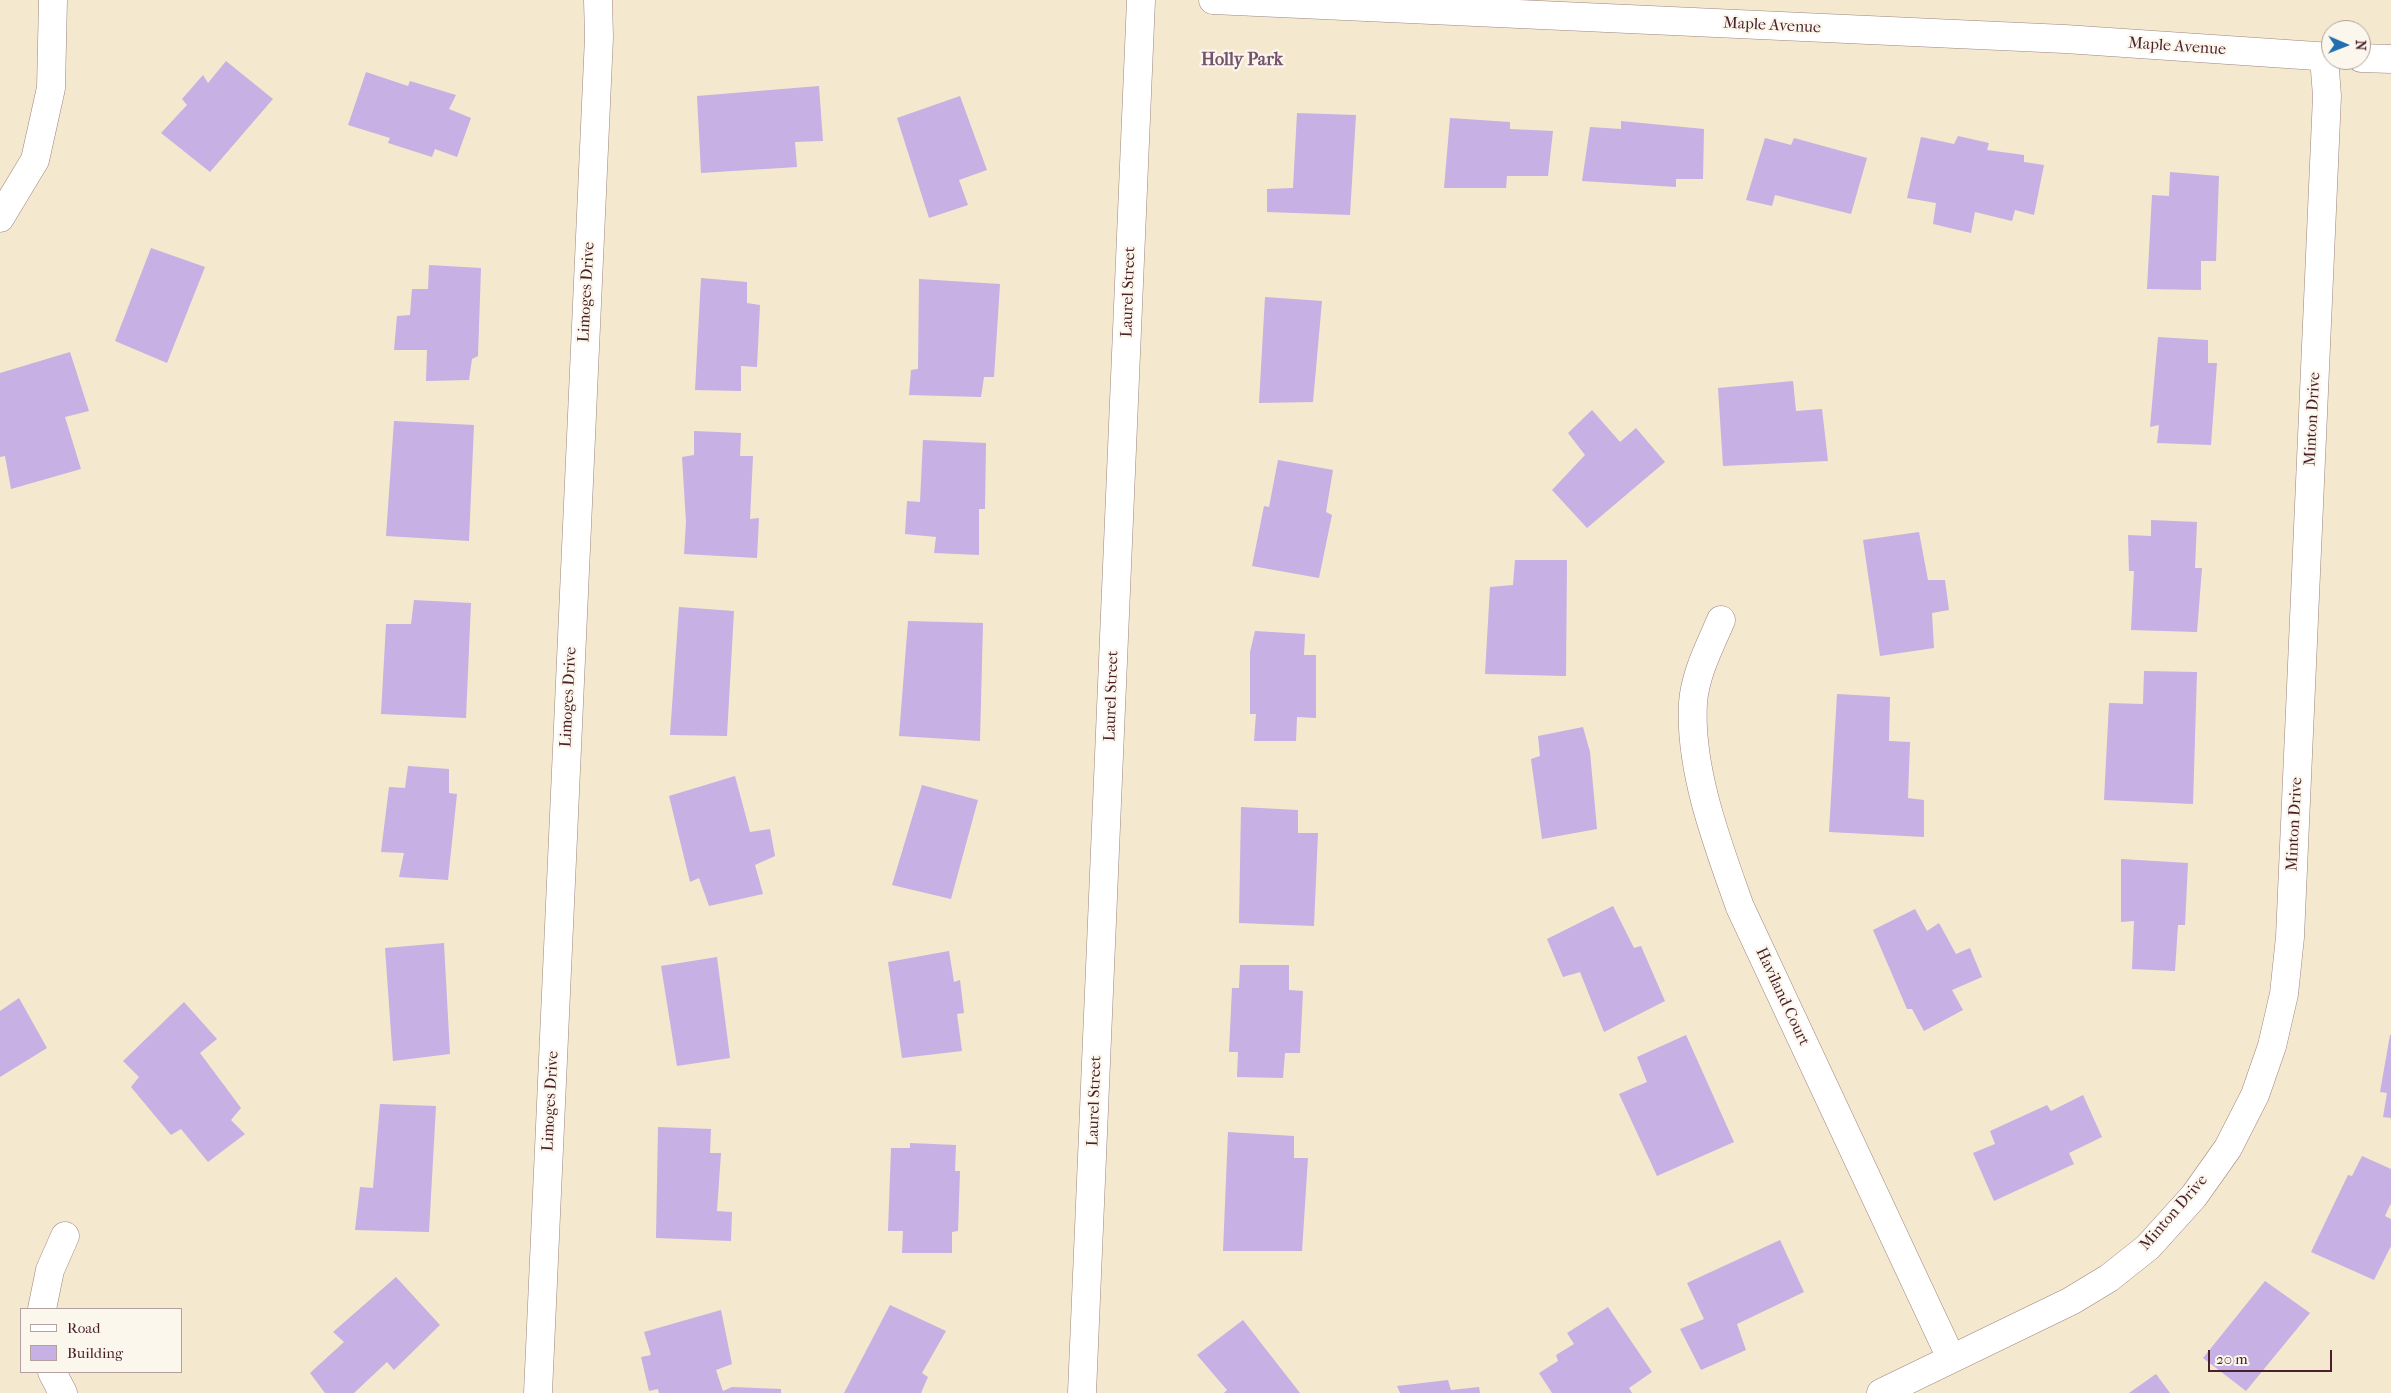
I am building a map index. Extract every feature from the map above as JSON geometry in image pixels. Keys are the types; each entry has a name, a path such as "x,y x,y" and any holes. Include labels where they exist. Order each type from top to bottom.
{"street":[{"path":"0,218 35,160 51,88 54,0"},
{"name":"Limoges Drive","path":"538,1393 599,37 598,0"},
{"name":"Laurel Street","path":"1082,1393 1141,0"},
{"name":"Maple Avenue","path":"1213,0 2065,39 2321,57"},
{"path":"2371,58 2391,59"},
{"name":"Minton Drive","path":"1881,1393 2071,1301 2109,1278 2148,1247 2194,1196 2228,1148 2255,1095 2272,1046 2284,994 2290,936 2327,70"},
{"name":"Haviland Court","path":"1721,620 1702,664 1693,702 1694,740 1700,773 1722,857 1740,907 1951,1358"},
{"path":"42,1308 50,1270 65,1236"},
{"path":"53,1373 63,1393"}],"building":[{"path":"226,61 273,99 210,172 161,133 187,105 182,99 203,75 208,83"},
{"path":"366,72 408,86 410,81 456,95 449,109 471,118 457,157 435,149 432,157 388,143 390,138 348,125"},
{"path":"819,86 823,141 795,142 797,167 701,173 697,96"},
{"path":"960,96 987,170 959,180 968,205 929,218 897,118"},
{"path":"1297,113 1356,115 1350,215 1267,212 1267,189 1293,188"},
{"path":"1450,118 1510,122 1510,129 1553,131 1548,176 1507,176 1506,188 1444,188"},
{"path":"1621,121 1704,129 1703,179 1676,179 1676,187 1582,181 1590,127 1621,129"},
{"path":"1958,136 1989,143 1987,150 2024,155 2024,162 2044,165 2034,215 2015,210 2012,221 1975,212 1971,233 1933,224 1936,203 1907,198 1921,137 1954,144"},
{"path":"1765,138 1791,145 1794,138 1867,158 1851,214 1775,195 1772,206 1746,200"},
{"path":"2170,172 2219,176 2216,261 2201,261 2201,290 2147,289 2152,195 2169,196"},
{"path":"151,248 205,267 167,363 115,341"},
{"path":"429,265 481,268 478,356 472,359 469,380 426,381 427,350 394,350 397,316 410,315 412,289 428,289"},
{"path":"701,278 747,282 747,303 760,305 757,367 741,366 741,391 695,390"},
{"path":"919,279 1000,284 994,377 984,377 981,397 909,395 911,370 918,369"},
{"path":"1265,297 1322,301 1313,402 1259,403"},
{"path":"2158,337 2208,340 2208,363 2217,363 2211,445 2157,443 2159,425 2150,427"},
{"path":"70,352 89,411 65,417 81,469 11,489 5,456 0,457 0,373"},
{"path":"1793,381 1796,411 1822,409 1828,461 1723,466 1718,388"},
{"path":"1592,410 1620,442 1636,428 1665,462 1587,528 1552,490 1585,455 1568,433"},
{"path":"394,421 474,425 469,541 386,536"},
{"path":"694,431 741,433 740,456 753,456 750,519 759,518 757,558 684,554 686,522 682,457 694,455"},
{"path":"923,440 986,443 985,509 979,509 979,555 934,553 936,537 905,534 907,501 920,502"},
{"path":"1278,460 1333,470 1326,512 1332,515 1319,578 1252,566 1264,506 1269,507"},
{"path":"2151,520 2197,522 2195,568 2202,568 2197,632 2131,630 2134,571 2129,571 2128,535 2151,536"},
{"path":"1919,532 1928,580 1945,580 1949,610 1932,613 1934,648 1880,656 1863,540"},
{"path":"1515,560 1567,560 1566,676 1485,674 1490,587 1513,585"},
{"path":"414,600 471,603 466,718 381,714 386,624 411,624"},
{"path":"679,607 734,611 727,736 670,735"},
{"path":"908,621 983,623 980,741 899,736"},
{"path":"1255,631 1305,634 1304,655 1316,655 1316,718 1297,717 1296,741 1254,741 1256,714 1250,714 1250,652"},
{"path":"2144,671 2197,672 2193,804 2104,800 2109,703 2143,704"},
{"path":"1837,694 1890,697 1889,741 1910,742 1908,798 1924,800 1924,837 1829,832"},
{"path":"1583,727 1590,752 1597,829 1542,839 1531,759 1540,756 1538,736"},
{"path":"408,766 449,769 449,793 457,794 448,880 399,877 404,853 381,852 389,787 405,788"},
{"path":"735,776 750,832 770,829 775,856 755,865 763,894 709,906 699,878 690,882 669,796"},
{"path":"922,785 978,800 951,899 892,885"},
{"path":"1241,807 1298,810 1298,833 1318,833 1314,926 1239,923"},
{"path":"2121,859 2188,863 2185,925 2178,925 2175,971 2132,969 2134,921 2121,922"},
{"path":"1613,906 1634,948 1641,946 1665,1001 1604,1032 1580,972 1563,977 1547,939"},
{"path":"1915,909 1927,931 1939,923 1956,954 1970,948 1982,977 1952,990 1963,1010 1924,1031 1912,1009 1907,1009 1873,930"},
{"path":"444,943 450,1054 393,1061 385,948"},
{"path":"949,951 954,982 960,980 964,1013 957,1014 962,1051 902,1058 888,962"},
{"path":"717,957 730,1058 677,1066 661,966"},
{"path":"1240,965 1289,965 1289,990 1303,991 1300,1053 1285,1053 1283,1078 1237,1077 1238,1052 1229,1052 1232,988 1239,988"},
{"path":"19,998 47,1048 0,1077 0,1011"},
{"path":"184,1002 217,1039 200,1053 241,1108 231,1120 245,1134 208,1162 181,1129 171,1135 131,1087 139,1077 123,1061"},
{"path":"1686,1035 1734,1142 1657,1176 1619,1094 1647,1082 1637,1057"},
{"path":"2390,1035 2391,1118 2383,1117 2387,1093 2380,1092"},
{"path":"2083,1095 2102,1137 2069,1153 2074,1164 1994,1201 1973,1153 1995,1144 1990,1131 2047,1105 2051,1111"},
{"path":"380,1104 436,1106 429,1232 355,1230 360,1187 373,1188"},
{"path":"658,1127 711,1129 710,1153 721,1153 717,1211 732,1212 731,1241 656,1238"},
{"path":"1228,1132 1294,1136 1294,1158 1308,1158 1302,1251 1223,1251"},
{"path":"910,1143 956,1145 955,1171 960,1171 958,1231 952,1232 952,1253 902,1253 903,1231 888,1231 891,1148 910,1148"},
{"path":"2362,1156 2391,1169 2391,1203 2385,1216 2391,1219 2391,1246 2374,1280 2311,1252 2348,1175 2352,1176"},
{"path":"1780,1240 1804,1292 1737,1324 1746,1350 1701,1370 1680,1329 1704,1319 1687,1283"},
{"path":"396,1277 440,1325 394,1370 387,1362 354,1393 325,1393 310,1373 344,1342 333,1332"},
{"path":"2265,1281 2310,1313 2246,1391 2203,1358"},
{"path":"890,1305 946,1331 922,1373 928,1377 921,1393 844,1393"},
{"path":"1608,1307 1652,1372 1629,1388 1632,1393 1552,1393 1539,1373 1558,1361 1556,1355 1574,1344 1567,1333"},
{"path":"721,1310 732,1364 716,1370 723,1391 732,1387 781,1389 781,1393 659,1393 658,1389 649,1391 641,1357 651,1355 644,1332"},
{"path":"1243,1320 1300,1393 1224,1393 1227,1390 1197,1355"},
{"path":"2156,1374 2170,1393 2129,1393"},
{"path":"1448,1380 1451,1390 1479,1387 1480,1393 1400,1393 1397,1386"}],"district":[{"name":"Holly Park","path":"1242,61"}]}
